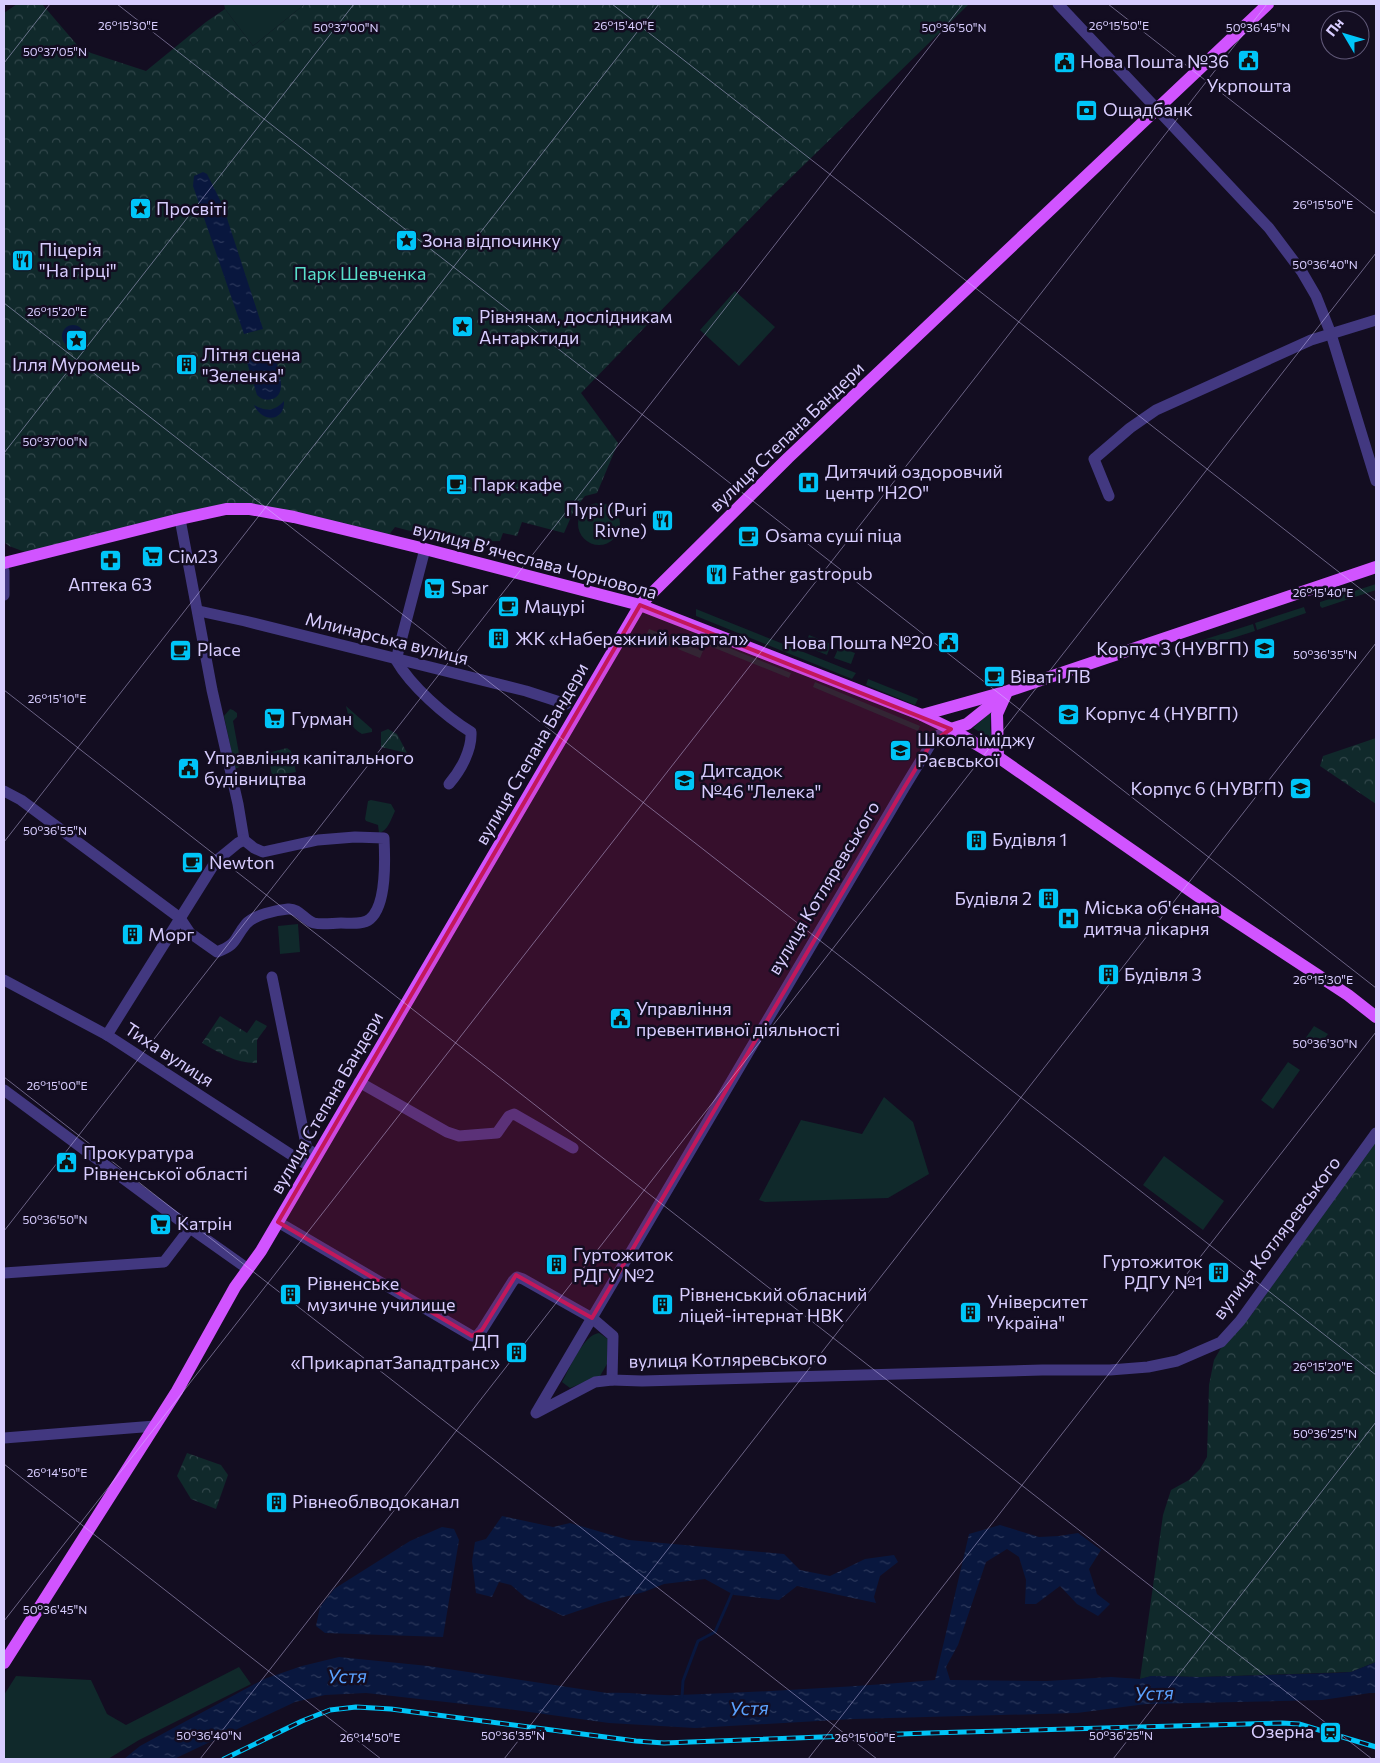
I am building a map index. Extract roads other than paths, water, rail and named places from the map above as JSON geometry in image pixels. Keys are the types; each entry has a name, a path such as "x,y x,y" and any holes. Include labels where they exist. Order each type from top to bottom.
{"main road":[{"name":"вулиця Степана Бандери","path":"4,1663 177,1391 218,1316 261,1251 640,605 788,458 1268,4"},
{"name":"вулиця Вʼячеслава Чорновола","path":"4,562 180,518 226,509 250,509 294,517 640,605 922,715 951,729 998,757 1208,903 1348,995 1376,1017"},
{"path":"922,715 1008,691 1376,567"},
{"path":"962,704 952,720 951,729 967,724 1008,691"},
{"path":"998,757 997,714 1008,691"}],"street":[{"path":"1058,4 1269,228 1302,272 1316,296 1331,334 1376,482"},
{"path":"1109,496 1094,459 1130,428 1156,410 1311,340 1376,320"},
{"path":"4,790 21,800 180,918 190,933 216,952 230,947 246,924 255,916 288,909 295,910 314,923 361,922 370,920 376,912 383,888 384,838 356,837 318,840 263,852 244,840 238,804 212,690 199,611 180,518"},
{"path":"425,550 396,660 402,671 450,719 471,732 472,742 458,775 450,784"},
{"path":"4,571 4,595"},
{"name":"Млинарська вулиця","path":"199,611 526,691 566,704"},
{"name":"вулиця Котляревського","path":"951,729 939,735 932,742 592,1318 613,1336 612,1380 642,1381 1042,1370 1110,1370 1148,1367 1177,1361 1221,1342 1240,1322 1376,1133"},
{"path":"107,1035 216,861 244,840"},
{"path":"272,977 308,1149 317,1155"},
{"name":"Тиха вулиця","path":"4,980 107,1035 310,1167"},
{"path":"360,1082 447,1132 459,1136 497,1133 508,1116 514,1114 573,1148"},
{"path":"4,1090 190,1228 248,1268"},
{"path":"278,1222 472,1336 477,1336 482,1330 517,1277 545,1290 592,1318 536,1413 595,1382 612,1380"},
{"path":"4,1273 164,1262 190,1228"},
{"path":"4,1438 154,1426"}],"water":[{"path":"203,172 207,174 223,206 263,329 244,334 193,186 194,176"},
{"path":"73,325 81,328 84,336 81,344 73,347 65,344 62,336 65,328"},
{"path":"273,351 281,385 277,396 266,400 257,395 245,356 260,357"},
{"path":"284,401 281,413 272,418 262,415 254,405 262,409 274,409"},
{"path":"502,1516 553,1527 570,1523 629,1540 784,1554 800,1570 830,1576 865,1559 894,1555 898,1562 880,1576 874,1597 876,1603 797,1586 779,1600 734,1595 705,1579 664,1584 644,1592 601,1603 563,1616 527,1599 511,1585 499,1582 492,1597 476,1593 472,1561 475,1542 486,1539"},
{"name":"Устя","path":"1000,1525 1039,1537 1078,1533 1101,1550 1089,1569 1097,1594 1110,1604 1098,1616 1077,1604 1060,1586 1036,1604 1025,1604 1026,1580 1019,1557 1007,1549 986,1562 958,1645 946,1667 950,1680 1047,1681 1111,1677 1140,1679 1151,1676 1201,1677 1336,1673 1351,1672 1376,1662 1376,1693 1322,1700 1146,1704 1077,1713 853,1719 695,1728 609,1723 508,1709 366,1693 325,1695 295,1702 174,1759 124,1759 140,1746 264,1679 302,1666 339,1657 428,1666 607,1693 711,1694 935,1680 969,1534"},
{"path":"442,1527 454,1529 459,1540 443,1637 325,1633 316,1626 320,1607 334,1589 410,1541"}],"waterway":[{"path":"682,1697 683,1681 698,1641 715,1632 733,1591"}],"railway":[{"path":"224,1759 302,1721 330,1710 356,1707 391,1709 664,1743 1282,1723 1299,1724 1376,1747"}],"place":[{"name":"Укрпошта","path":"1249,61"},
{"name":"Нова Пошта №36","path":"1064,62"},
{"name":"Ощадбанк","path":"1087,110"},
{"name":"Просвіті","path":"140,209"},
{"name":"Зона відпочинку","path":"406,241"},
{"name":"Піцерія \"На гірці\"","path":"23,260"},
{"name":"Рівнянам, дослідникам Антарктиди","path":"463,327"},
{"name":"Ілля Муромець","path":"76,340"},
{"name":"Літня сцена \"Зеленка\"","path":"186,365"},
{"name":"Дитячий оздоровчий центр \"H2O\"","path":"809,482"},
{"name":"Парк кафе","path":"457,485"},
{"name":"Пурі (Puri Rivne)","path":"663,520"},
{"name":"Osama суші піца","path":"749,536"},
{"name":"Сім23","path":"152,557"},
{"name":"Аптека 63","path":"110,560"},
{"name":"Father gastropub","path":"716,574"},
{"name":"Spar","path":"435,588"},
{"name":"Мацурі","path":"508,607"},
{"name":"ЖК «Набережний квартал»","path":"499,639"},
{"name":"Нова Пошта №20","path":"949,643"},
{"name":"Корпус 3 (НУВГП)","path":"1265,649"},
{"name":"Place","path":"181,650"},
{"name":"Віват і ЛВ","path":"994,677"},
{"name":"Корпус 4 (НУВГП)","path":"1069,714"},
{"name":"Гурман","path":"275,719"},
{"name":"Школа іміджу Раєвської","path":"901,750"},
{"name":"Управління капітального будівництва","path":"188,768"},
{"name":"Дитсадок №46 \"Лелека\"","path":"685,781"},
{"name":"Корпус 6 (НУВГП)","path":"1300,789"},
{"name":"Будівля 1","path":"976,840"},
{"name":"Newton","path":"193,863"},
{"name":"Будівля 2","path":"1048,899"},
{"name":"Міська об'єнана дитяча лікарня","path":"1068,918"},
{"name":"Морг","path":"132,935"},
{"name":"Будівля 3","path":"1108,975"},
{"name":"Управління превентивної діяльності","path":"620,1019"},
{"name":"Прокуратура Рівненської області","path":"67,1163"},
{"name":"Катрін","path":"161,1224"},
{"name":"Гуртожиток РДГУ №2","path":"557,1265"},
{"name":"Гуртожиток РДГУ №1","path":"1219,1272"},
{"name":"Рівненське музичне училище","path":"291,1294"},
{"name":"Рівненський обласний ліцей-інтернат НВК","path":"663,1305"},
{"name":"Університет \"Україна\"","path":"971,1312"},
{"name":"ДП «ПрикарпатЗападтранс»","path":"516,1352"},
{"name":"Рівнеоблводоканал","path":"276,1502"},
{"name":"Озерна","path":"1330,1732"}],"park label":[{"name":"Парк Шевченка","path":"360,274"}]}
